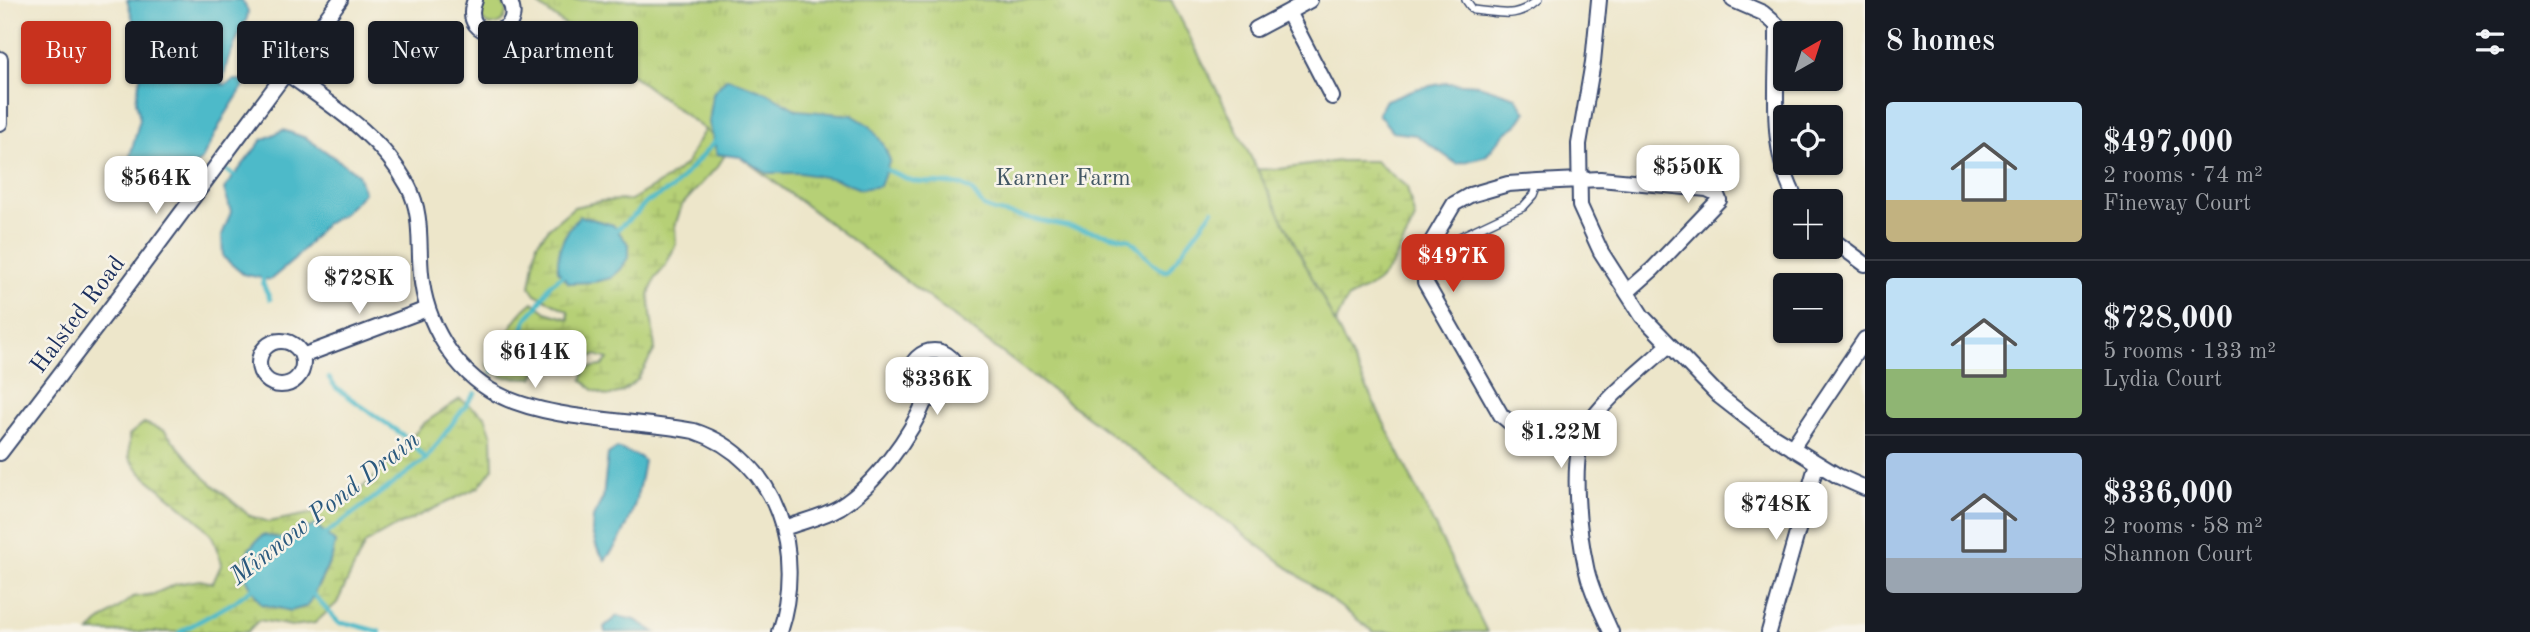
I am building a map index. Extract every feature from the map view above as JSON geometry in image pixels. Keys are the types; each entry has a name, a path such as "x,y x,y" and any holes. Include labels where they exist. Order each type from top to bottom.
{"street":[{"name":"Halsted Road","path":"324,21 340,0"},
{"path":"475,0 472,15 476,25 492,32 499,31 509,23 513,9 509,0"},
{"path":"1255,29 1310,0"},
{"path":"1599,0 1593,62 1579,144 1579,181 1580,205 1601,252 1642,316 1718,396 1760,428 1838,476 1865,488"},
{"path":"1733,0 1763,13 1777,25 1774,100 1787,183 1790,189"},
{"path":"1288,12 1332,97"},
{"path":"0,59 0,123"},
{"name":"Halsted Road","path":"0,453 276,84"},
{"path":"301,84 363,129 379,144 403,176 416,204 419,219 421,275 427,309 434,326 457,360 479,382 517,403 544,410 694,431 709,436 725,446 761,480 771,496 789,546 789,577 779,632"},
{"path":"1579,448 1514,426 1501,415 1425,282 1428,248 1454,204 1470,194 1508,184 1600,179 1707,189 1716,193 1719,200 1653,269 1627,292"},
{"path":"1843,248 1865,264"},
{"path":"302,356 427,309"},
{"path":"1792,448 1865,339"},
{"path":"1611,632 1586,569 1577,504 1579,448 1585,429 1607,403 1669,345"},
{"path":"784,528 829,513 862,490 917,420 926,398"},
{"path":"1769,632 1817,463"}],"lane":[{"path":"1466,0 1473,10 1510,15 1527,10 1538,0"},
{"path":"1427,253 1523,207 1534,195 1539,182"}],"green space":[{"path":"488,0 498,0 505,7 502,21 484,21 481,17 481,7"},
{"name":"Karner Farm","path":"532,0 1171,0 1321,295 1487,632 1374,632 638,80 638,21 560,21"},
{"path":"709,123 717,154 725,155 682,205 675,226 676,244 665,267 656,277 649,295 655,349 638,379 622,392 607,396 593,390 582,380 586,368 602,366 608,359 596,355 583,359 569,343 559,339 549,348 533,378 503,377 487,365 515,320 533,302 546,312 569,319 568,311 535,294 530,287 537,243 550,227 574,207 602,201 631,200 687,163","holes":["580,216 613,225 621,269"]},
{"path":"1339,161 1375,161 1407,187 1415,219 1393,264 1377,283 1347,299 1323,349 1230,170 1280,169"},
{"path":"460,399 485,416 492,436 493,468 479,487 365,544 337,603 315,623 292,626 259,620 247,632 90,632 133,597 154,594 176,584 200,580 213,583 222,563 212,536 200,522 143,475 129,458 129,435 144,423 165,431 205,478 250,516 269,522 314,513 355,494 387,466 423,424","holes":["281,539 335,542 332,557 319,585"]}],"water":[{"path":"127,0 242,0 248,11 246,21 237,21 237,40 228,59 223,80 223,21 133,21"},
{"path":"727,78 766,92 797,110 852,115 870,126 890,160 880,186 860,189 836,179 800,173 767,173 740,157 717,154 709,123 713,93"},
{"path":"237,80 237,84 245,84 201,161 190,165 157,165 135,172 130,169 130,156 140,119 136,101 139,84 225,85"},
{"path":"1446,83 1479,85 1516,97 1526,112 1486,156 1457,164 1416,135 1393,132 1378,114 1386,100 1415,89"},
{"path":"283,130 306,138 358,174 364,193 342,215 325,224 295,259 270,280 243,274 223,257 222,235 231,212 224,189 262,140"},
{"path":"580,216 613,225 629,245 629,256 611,278 569,283 558,271 563,241"},
{"path":"617,448 644,461 632,514 621,538 605,560 597,548 592,532 593,517 603,498 608,454"},
{"path":"316,525 335,542 332,557 308,606 291,611 261,604 243,568 253,544 263,535 290,540 298,532"},
{"path":"617,616 635,620 655,632 605,632 604,627"}],"waterway":[{"name":"Minnow Pond Drain","path":"614,232 645,203 673,188 718,138"},
{"name":"Minnow Pond Drain","path":"882,168 912,181 962,185 972,191 984,207 994,211 1129,239 1165,271 1213,210"},
{"path":"226,170 236,177"},
{"path":"263,274 263,284 270,299"},
{"name":"Minnow Pond Drain","path":"492,372 518,341 528,317 550,285 564,274"},
{"path":"329,378 336,388 407,438 426,459"},
{"name":"Minnow Pond Drain","path":"323,536 426,459 475,393"},
{"name":"Minnow Pond Drain","path":"180,632 234,602 254,587"},
{"path":"312,593 339,623 380,632"}]}
